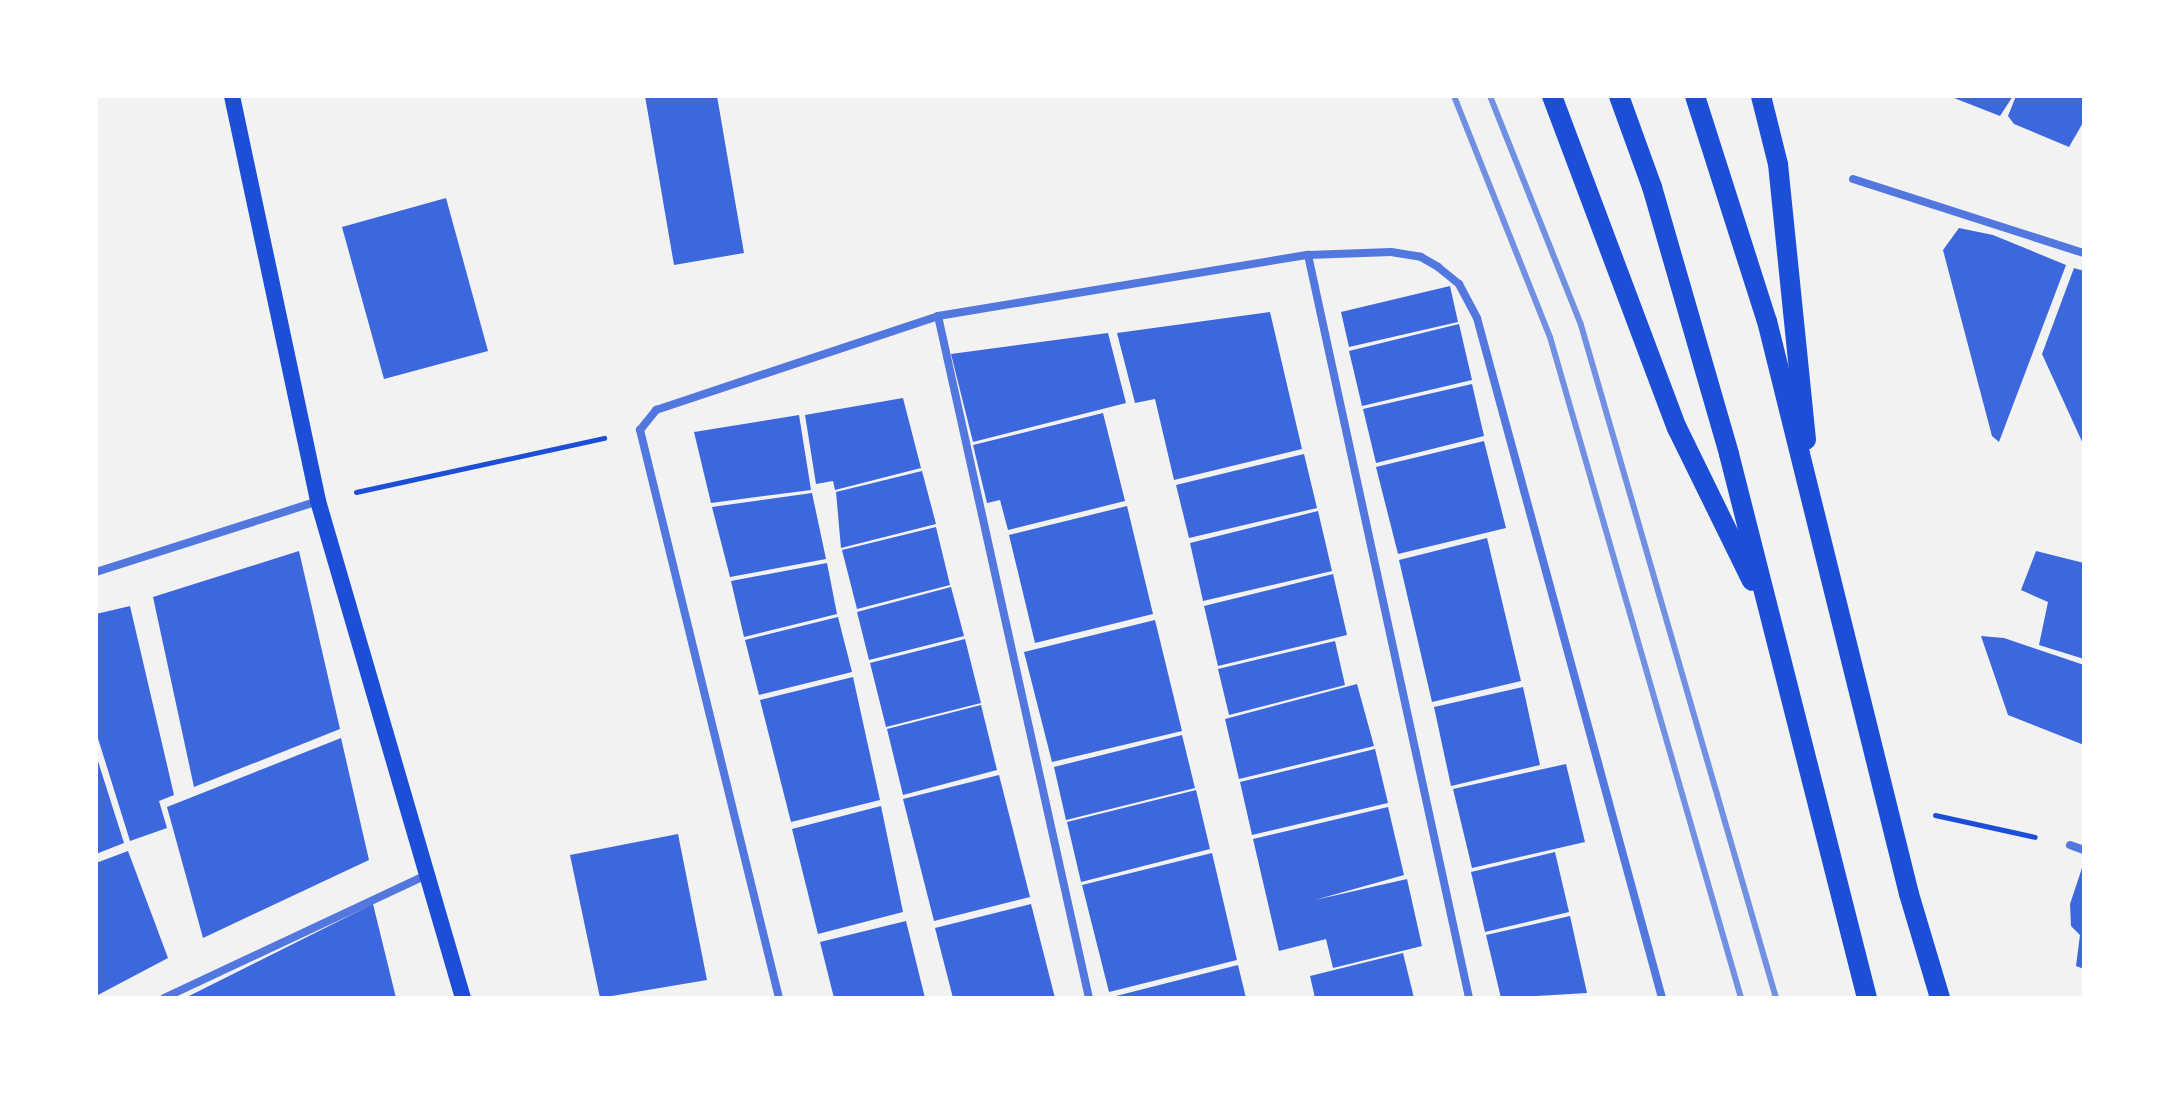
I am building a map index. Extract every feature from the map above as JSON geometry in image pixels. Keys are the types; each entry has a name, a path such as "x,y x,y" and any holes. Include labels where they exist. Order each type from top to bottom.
{"main road":[{"path":"232,96 318,501 430,873 463,998"},
{"path":"1552,96 1677,428 1765,606"},
{"path":"1619,96 1652,187 1729,454 1765,606 1867,998"},
{"path":"1695,96 1767,321 1887,807 1940,998"},
{"path":"1761,96 1778,164 1814,520"}],"street":[{"path":"1853,179 2084,253"},
{"path":"779,998 640,430 656,410 938,316 1308,255 1391,252 1421,257 1459,284 1477,318 1662,998"},
{"path":"1308,255 1469,998"},
{"path":"938,316 1089,998"},
{"path":"96,572 318,501"},
{"path":"2070,845 2084,850"},
{"path":"164,998 430,873"}],"path":[{"path":"318,501 640,430"},
{"path":"1887,807 2070,845"}],"building":[{"path":"645,96 717,96 744,253 674,265"},
{"path":"1949,96 2013,96 2000,116"},
{"path":"2016,96 2084,96 2084,121 2069,147 2014,124 2008,116"},
{"path":"446,198 488,351 384,379 342,227"},
{"path":"1959,228 1993,235 2066,265 1999,442 1992,436 1943,250"},
{"path":"2074,268 2084,271 2084,446 2042,354"},
{"path":"1450,286 1458,322 1349,347 1341,312"},
{"path":"1270,312 1302,449 1174,480 1155,399 1135,403 1117,333"},
{"path":"1459,324 1472,380 1362,406 1349,351"},
{"path":"1108,333 1126,403 973,442 951,354"},
{"path":"1472,384 1484,436 1376,463 1363,409"},
{"path":"903,398 921,468 835,490 833,481 816,484 805,415"},
{"path":"1103,413 1125,501 1008,530 1000,500 987,503 973,445"},
{"path":"799,415 811,490 711,503 694,432"},
{"path":"1484,441 1506,528 1398,554 1376,467"},
{"path":"1304,454 1317,508 1189,538 1176,485"},
{"path":"922,471 936,524 841,548 836,492"},
{"path":"812,493 826,559 730,577 712,507"},
{"path":"1127,506 1153,614 1035,643 1009,535"},
{"path":"1318,511 1332,571 1203,601 1190,543"},
{"path":"936,527 950,585 857,609 842,550"},
{"path":"1487,538 1521,681 1432,702 1399,560"},
{"path":"299,551 340,729 194,787 153,597"},
{"path":"2036,551 2084,563 2084,659 2039,645 2048,602 2021,590"},
{"path":"827,563 837,614 744,637 731,581"},
{"path":"1333,574 1347,635 1218,666 1204,606"},
{"path":"951,587 964,636 869,660 857,612"},
{"path":"130,606 174,795 159,801 167,828 130,841 96,732 96,614"},
{"path":"838,617 852,672 759,695 745,640"},
{"path":"1155,620 1182,731 1052,762 1024,652"},
{"path":"1981,636 2004,638 2084,665 2084,745 2008,715"},
{"path":"965,639 981,703 886,727 870,663"},
{"path":"1335,641 1345,685 1229,715 1218,669"},
{"path":"853,677 880,800 791,822 760,700"},
{"path":"1357,684 1374,746 1239,779 1225,719"},
{"path":"1523,687 1540,765 1451,786 1434,707"},
{"path":"981,705 997,770 903,795 887,729"},
{"path":"1182,735 1195,788 1066,820 1054,767"},
{"path":"341,738 369,860 203,938 167,807"},
{"path":"1375,749 1388,803 1252,835 1240,782"},
{"path":"96,755 124,843 96,854"},
{"path":"1566,764 1585,842 1472,868 1453,789"},
{"path":"999,775 1030,897 934,921 903,799"},
{"path":"1196,790 1210,849 1081,882 1067,822"},
{"path":"881,806 903,912 818,934 792,829"},
{"path":"1388,807 1404,875 1315,900 1407,879 1422,946 1333,968 1326,939 1279,951 1253,839"},
{"path":"678,834 707,980 600,998 570,855"},
{"path":"128,851 168,958 96,996 96,863"},
{"path":"1555,852 1569,912 1485,932 1471,872"},
{"path":"1212,853 1237,960 1109,992 1082,885"},
{"path":"2084,862 2084,969 2076,966 2080,935 2071,926 2070,904"},
{"path":"373,904 396,998 185,998"},
{"path":"1031,904 1055,998 953,998 935,928"},
{"path":"1570,916 1587,993 1501,998 1486,935"},
{"path":"906,921 925,998 834,998 820,942"},
{"path":"1403,953 1414,998 1315,998 1310,976"},
{"path":"1238,965 1246,998 1112,998 1112,997"}],"railway":[{"path":"1454,96 1550,337 1741,998"},
{"path":"1490,96 1581,325 1776,998"}]}
